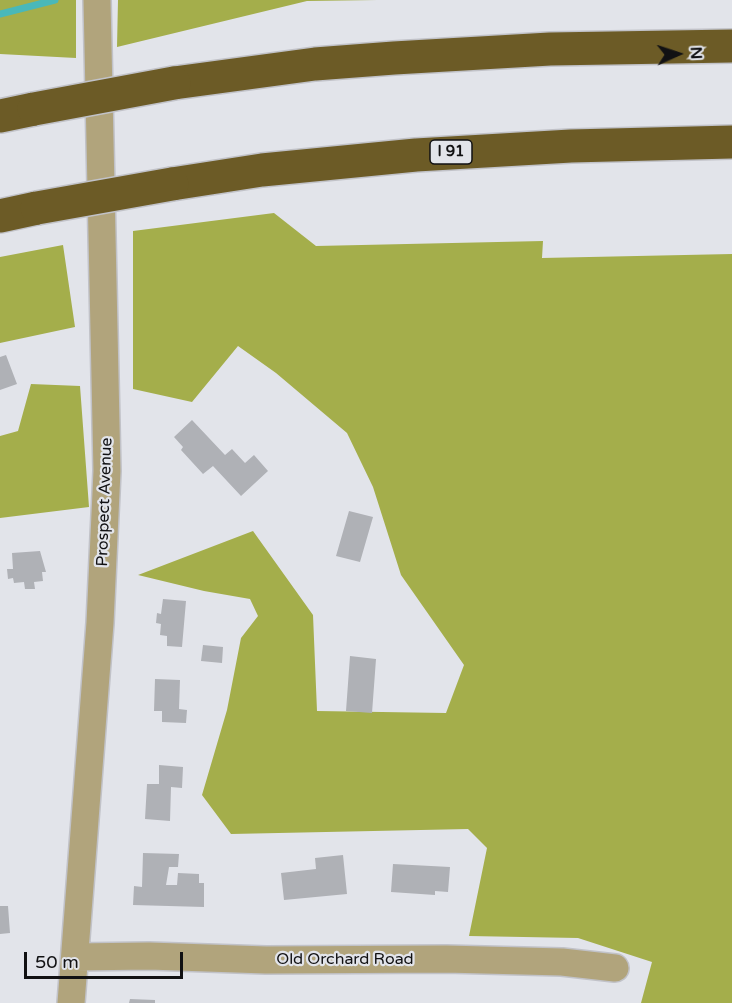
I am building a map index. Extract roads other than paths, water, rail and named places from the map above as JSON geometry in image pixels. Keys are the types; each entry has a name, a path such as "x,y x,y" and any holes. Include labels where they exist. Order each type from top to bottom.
{"highway":[{"path":"0,116 174,83 315,64 550,49 732,46"},
{"name":"I 91","path":"0,216 261,170 416,155 582,146 732,142"}],"street":[{"name":"Prospect Avenue","path":"71,1003 100,623 107,471 97,0"},
{"name":"Old Orchard Road","path":"75,957 159,956 266,960 446,959 562,962 615,968"}],"waterway":[{"path":"0,14 55,0"}]}
